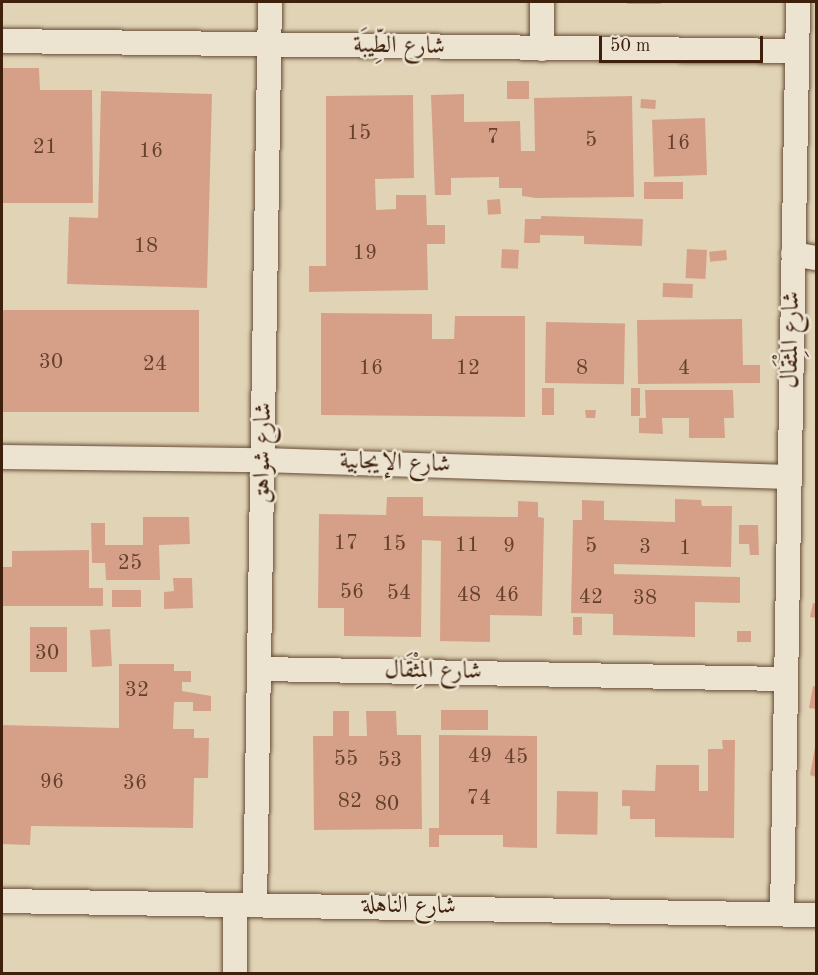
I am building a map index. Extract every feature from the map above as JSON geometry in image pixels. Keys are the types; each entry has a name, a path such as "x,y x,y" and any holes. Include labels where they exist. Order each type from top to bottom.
{"street":[{"name":"شارع شواهق","path":"235,974 245,905 262,669 270,2"},
{"path":"542,50 543,2"},
{"name":"شارع المِثْقَال","path":"782,913 789,477 805,256 797,51 798,2"},
{"name":"شارع الطِّيبَة","path":"2,41 542,50 797,51"},
{"name":"شارع الإيجابية","path":"2,457 264,460 789,477"},
{"name":"شارع المِثْقَال","path":"262,669 785,679"},
{"name":"شارع الناهلة","path":"2,902 816,915"}],"building":[{"path":"627,2 661,2 661,4 627,4"},
{"path":"2,68 39,68 40,90 92,90 93,203 2,203"},
{"path":"507,81 529,81 529,99 507,99"},
{"path":"101,91 212,94 207,288 67,284 69,217 98,218"},
{"path":"464,94 464,122 520,121 521,151 535,151 534,98 632,96 634,197 536,198 522,196 522,188 499,188 499,177 451,178 451,195 435,195 431,95"},
{"path":"413,95 414,178 375,179 376,210 396,209 396,195 426,195 427,225 445,225 445,244 427,244 428,290 309,292 309,266 326,266 326,96"},
{"path":"641,99 656,100 655,109 640,108"},
{"path":"705,118 707,175 654,177 652,120"},
{"path":"644,182 683,182 683,199 644,199"},
{"path":"500,199 501,214 488,215 487,200"},
{"path":"541,216 643,219 642,246 584,244 584,236 540,235 540,243 524,243 525,219 541,219"},
{"path":"502,249 519,250 518,269 501,268"},
{"path":"687,249 707,250 705,279 685,278"},
{"path":"726,250 727,260 710,262 709,252"},
{"path":"663,283 693,284 692,298 663,297"},
{"path":"2,310 199,310 199,412 2,412"},
{"path":"321,313 432,314 432,339 454,339 455,316 525,316 525,417 321,415"},
{"path":"742,319 743,365 760,365 760,383 638,384 637,320"},
{"path":"546,322 625,323 624,384 545,383"},
{"path":"542,388 554,388 554,415 542,415"},
{"path":"631,388 640,388 640,416 631,416"},
{"path":"645,390 733,390 734,418 724,418 725,438 689,438 689,418 662,418 663,434 639,433 639,418 646,418"},
{"path":"585,410 596,410 595,418 586,418"},
{"path":"387,497 423,497 423,516 518,517 518,501 538,502 538,517 544,518 542,616 490,615 490,642 440,641 441,541 422,540 421,637 344,636 344,608 318,608 319,514 386,515"},
{"path":"675,499 701,500 702,506 732,506 731,567 614,564 614,574 740,577 740,603 695,602 695,637 613,635 613,614 571,613 573,520 582,520 582,500 604,501 604,520 675,522"},
{"path":"143,517 189,517 190,544 159,545 160,580 106,580 105,563 92,563 91,523 105,523 105,545 143,545"},
{"path":"739,525 758,525 759,555 750,555 749,544 739,544"},
{"path":"89,550 89,588 103,588 103,606 2,606 2,567 12,567 12,551"},
{"path":"173,578 192,578 193,608 164,609 164,592 174,591"},
{"path":"112,590 141,590 141,607 112,607"},
{"path":"813,603 816,604 816,618 810,617"},
{"path":"573,617 582,617 582,635 573,635"},
{"path":"30,627 67,627 67,672 30,672"},
{"path":"110,629 112,666 92,667 90,630"},
{"path":"737,631 751,631 751,642 737,642"},
{"path":"119,664 174,664 174,671 191,671 191,682 182,682 182,691 211,696 211,711 193,711 193,702 174,702 173,729 194,729 194,738 209,738 208,778 194,778 193,828 31,826 30,845 2,844 2,725 119,728"},
{"path":"813,686 816,687 816,709 809,708"},
{"path":"441,710 488,710 488,730 441,730"},
{"path":"333,711 349,711 349,736 367,736 366,711 396,711 397,735 421,735 422,829 314,830 313,736 333,736"},
{"path":"439,735 537,736 537,848 503,847 503,835 439,835 439,847 429,847 429,828 439,828"},
{"path":"722,740 735,740 734,838 655,837 655,819 630,819 630,806 622,806 622,790 655,791 656,765 699,765 699,791 708,791 708,749 723,749"},
{"path":"816,748 816,777 810,775"},
{"path":"557,791 598,792 597,835 556,834"}]}
